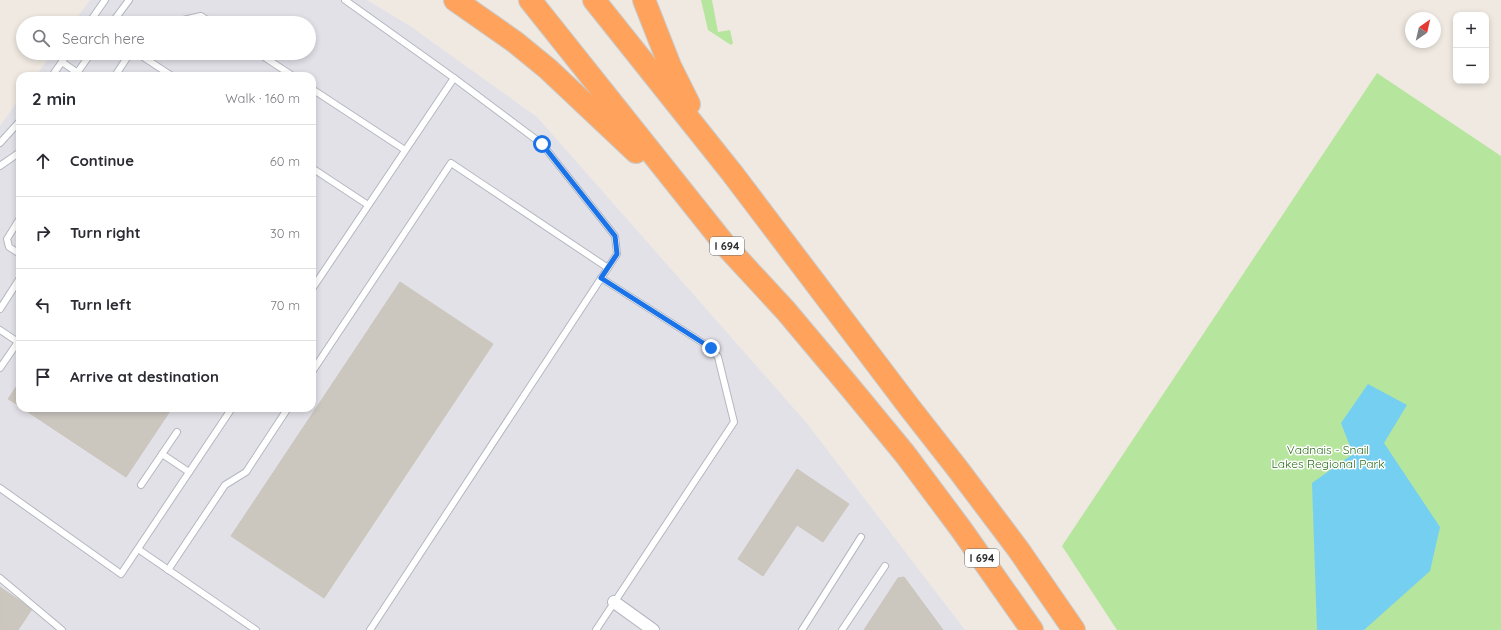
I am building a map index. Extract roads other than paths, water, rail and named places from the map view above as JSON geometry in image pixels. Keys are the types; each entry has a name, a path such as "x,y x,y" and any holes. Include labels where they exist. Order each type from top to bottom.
{"highway":[{"path":"455,0 515,42 548,69 634,149 670,188 713,229"},
{"name":"I 694","path":"530,0 713,229 834,368 904,454 961,529 1032,630"},
{"name":"I 694","path":"594,0 732,173 957,468 1018,549 1074,630"},
{"path":"644,0 670,66 684,96 732,173"}],"street":[{"path":"614,602 653,630"}],"lane":[{"path":"94,16 105,0"},
{"path":"117,16 129,0"},
{"path":"345,0 454,78 542,144 615,236 617,254 370,630"},
{"path":"80,72 87,60"},
{"path":"118,72 125,60"},
{"path":"148,60 166,72"},
{"path":"269,60 287,72"},
{"path":"55,72 62,62 74,72"},
{"path":"316,283 454,78"},
{"path":"316,92 405,150"},
{"path":"0,143 16,125"},
{"path":"0,166 16,155"},
{"path":"316,366 450,163 608,268"},
{"path":"316,171 368,205"},
{"path":"16,224 7,239 8,246 16,251"},
{"path":"596,630 734,422 718,357 711,348 601,278"},
{"path":"0,309 16,284"},
{"path":"0,330 16,339"},
{"path":"0,368 16,345"},
{"path":"0,488 121,574 229,412"},
{"path":"168,570 225,485 246,472 285,412"},
{"path":"141,485 177,432"},
{"path":"162,454 189,472"},
{"path":"802,630 861,537"},
{"path":"138,549 256,630"},
{"path":"842,630 884,566"},
{"path":"0,578 62,630"}],"water":[{"path":"1368,384 1407,405 1384,443 1440,527 1430,571 1364,630 1317,630 1312,483 1353,454 1341,423"}],"park label":[{"name":"Vadnais - Snail Lakes Regional Park","path":"1328,457"}]}
